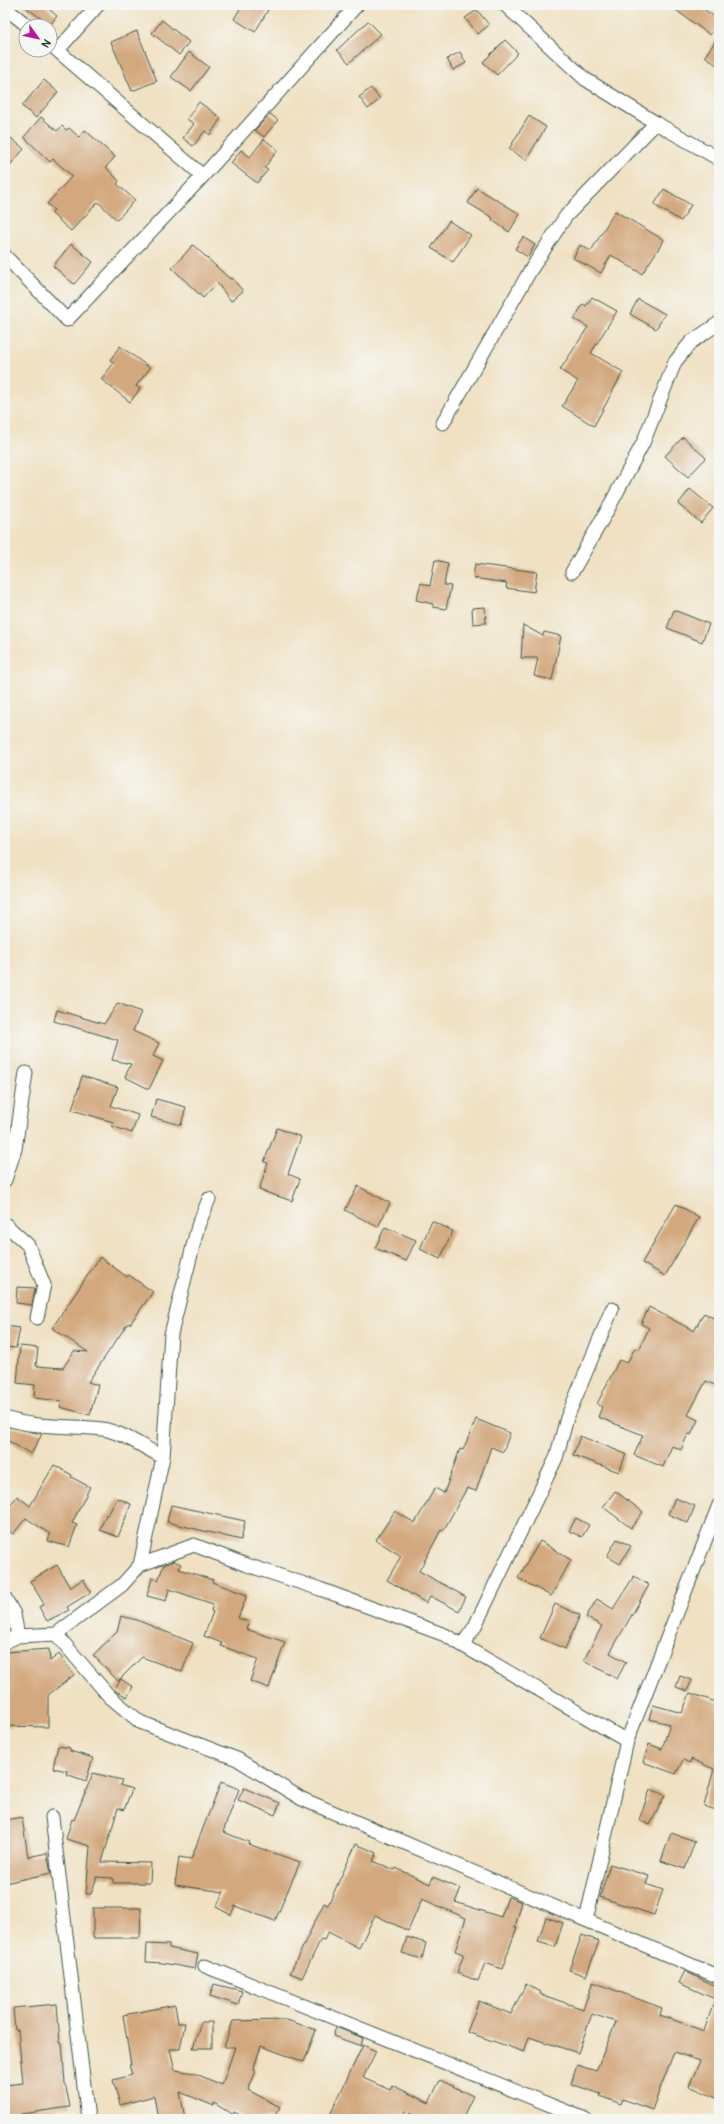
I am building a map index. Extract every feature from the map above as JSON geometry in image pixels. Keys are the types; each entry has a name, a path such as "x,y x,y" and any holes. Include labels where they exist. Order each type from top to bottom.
{"street":[{"path":"58,43 98,5"},
{"path":"5,256 67,320 203,176 357,5"},
{"path":"505,5 585,79 656,123 719,159"},
{"path":"5,8 18,18"},
{"path":"58,50 203,176"},
{"path":"443,423 530,271 566,216 656,123"},
{"path":"572,572 607,511 643,443 675,362 691,342 719,323"},
{"path":"5,1180 15,1149 26,1073"},
{"path":"140,1565 163,1457 171,1334 198,1226 209,1199"},
{"path":"5,1224 28,1245 44,1285 37,1318"},
{"path":"462,1645 474,1628 556,1458 567,1418 612,1308"},
{"path":"5,1418 24,1424 103,1429 119,1435 163,1457"},
{"path":"586,1920 626,1741 719,1505"},
{"path":"5,1642 18,1636 56,1634 122,1585 140,1565 194,1545 244,1564 320,1589 445,1636 626,1741"},
{"path":"5,1598 14,1614 18,1636"},
{"path":"56,1634 110,1696 140,1722 237,1759 302,1799 586,1920 718,1974"},
{"path":"52,1816 88,2119"},
{"path":"205,1966 585,2119"}],"building":[{"path":"23,5 44,5 57,16 55,18 41,18"},
{"path":"242,5 260,5 268,10 255,32 234,19"},
{"path":"669,5 698,5 719,20 719,22 710,35"},
{"path":"477,10 489,25 478,34 465,18"},
{"path":"162,20 189,42 179,55 152,33"},
{"path":"368,21 381,34 349,63 337,50"},
{"path":"137,31 157,81 132,91 111,42"},
{"path":"719,36 719,67 705,56"},
{"path":"505,40 518,53 497,75 483,62"},
{"path":"189,52 209,67 191,91 171,77"},
{"path":"460,52 466,63 453,70 447,59"},
{"path":"44,80 58,92 36,118 22,106"},
{"path":"371,88 380,99 368,109 359,97"},
{"path":"199,102 221,118 210,135 205,131 193,146 183,138 194,124 187,119"},
{"path":"270,114 278,120 264,137 255,130"},
{"path":"529,116 546,127 526,160 509,149"},
{"path":"41,117 57,131 62,126 66,130 69,128 79,137 85,130 115,157 106,167 119,181 117,184 135,200 117,220 98,202 71,231 51,213 54,210 47,204 72,176 53,159 50,162 24,137"},
{"path":"5,133 24,149 5,171"},
{"path":"264,139 278,150 264,168 268,170 257,183 231,163 241,150 250,157"},
{"path":"477,188 520,214 509,232 492,220 493,218 468,203"},
{"path":"664,189 691,205 681,221 654,205"},
{"path":"615,211 664,240 642,274 611,255 601,273 573,258 580,245 591,251"},
{"path":"449,221 471,235 453,262 431,248"},
{"path":"523,237 535,245 528,257 515,249"},
{"path":"71,244 93,262 74,284 53,266"},
{"path":"193,245 230,279 232,278 243,291 231,301 217,283 203,298 172,268"},
{"path":"592,297 617,311 591,353 623,372 594,426 562,406 578,381 560,370 588,327 574,319 583,304 586,306"},
{"path":"638,299 665,314 656,329 630,314"},
{"path":"120,346 150,368 136,386 140,389 130,402 101,379 114,363 110,360"},
{"path":"683,437 706,458 688,477 665,456"},
{"path":"690,489 713,508 701,523 678,504"},
{"path":"435,560 448,563 444,585 451,586 446,609 433,607 433,604 416,600 421,583 430,586"},
{"path":"475,564 537,572 534,592 506,588 507,583 473,578"},
{"path":"485,607 486,623 473,624 472,608"},
{"path":"674,610 709,624 702,642 667,628"},
{"path":"523,625 543,636 544,632 561,636 552,680 534,676 538,658 521,658"},
{"path":"118,1003 141,1012 133,1031 159,1043 153,1056 163,1061 149,1089 125,1077 131,1064 112,1060 118,1040 54,1021 57,1010 104,1024"},
{"path":"82,1076 118,1087 111,1106 138,1115 132,1133 112,1126 113,1122 72,1110"},
{"path":"156,1099 186,1107 181,1125 151,1117"},
{"path":"277,1128 301,1137 288,1174 300,1179 292,1201 259,1190 268,1163 264,1162"},
{"path":"358,1186 390,1203 378,1227 345,1210"},
{"path":"676,1204 699,1217 665,1276 642,1263"},
{"path":"432,1221 453,1231 440,1259 420,1249"},
{"path":"385,1227 416,1240 406,1261 375,1248"},
{"path":"100,1257 127,1277 129,1275 153,1292 130,1324 128,1323 88,1382 98,1385 90,1415 60,1407 62,1401 34,1398 35,1385 17,1383 20,1346 38,1348 36,1366 63,1368 74,1351 88,1352 52,1328"},
{"path":"17,1287 35,1288 32,1305 16,1303"},
{"path":"649,1307 694,1331 704,1313 719,1321 719,1387 706,1381 688,1415 698,1420 691,1435 688,1434 681,1450 672,1446 663,1467 634,1455 643,1435 598,1417 602,1407 597,1404 619,1360 627,1363 635,1348 639,1350 649,1328 641,1324"},
{"path":"5,1326 20,1328 16,1348 5,1347"},
{"path":"476,1419 510,1433 503,1452 491,1447 476,1491 467,1488 443,1531 441,1530 419,1571 466,1597 459,1611 430,1596 426,1603 387,1580 401,1556 376,1540 395,1511 415,1523 435,1488 444,1493 460,1449 463,1450"},
{"path":"5,1426 42,1434 31,1454 5,1439"},
{"path":"580,1436 626,1454 619,1472 573,1455"},
{"path":"54,1465 72,1475 71,1477 90,1487 72,1523 77,1525 69,1547 48,1541 50,1534 26,1518 13,1534 5,1528 5,1512 17,1496 30,1506"},
{"path":"615,1491 643,1512 631,1528 603,1507"},
{"path":"117,1498 131,1504 118,1537 100,1530 106,1514 108,1515"},
{"path":"675,1498 695,1506 688,1523 668,1514"},
{"path":"171,1505 245,1521 241,1540 167,1522"},
{"path":"576,1518 589,1525 582,1537 569,1531"},
{"path":"617,1539 631,1546 620,1564 607,1556"},
{"path":"540,1541 571,1560 551,1596 518,1578"},
{"path":"174,1561 181,1564 179,1569 213,1580 212,1582 247,1595 238,1618 249,1622 246,1629 285,1642 269,1688 250,1681 258,1659 221,1646 222,1643 204,1636 213,1612 211,1611 213,1604 169,1589 166,1601 147,1596 152,1578 158,1580 164,1565"},
{"path":"57,1565 70,1588 83,1579 91,1592 67,1607 69,1610 47,1621 39,1607 44,1604 30,1581"},
{"path":"634,1576 649,1585 610,1653 626,1662 617,1679 584,1660 602,1626 586,1617 597,1599 613,1609"},
{"path":"555,1604 580,1615 565,1649 540,1638"},
{"path":"121,1616 137,1620 193,1643 182,1672 142,1657 118,1681 93,1655 117,1632"},
{"path":"49,1649 50,1661 59,1654 74,1675 48,1695 48,1727 5,1726 5,1652"},
{"path":"680,1676 692,1680 687,1691 676,1687"},
{"path":"121,1679 133,1687 127,1697 114,1690"},
{"path":"690,1693 719,1703 719,1811 704,1806 714,1769 691,1759 690,1763 683,1760 676,1774 643,1762 649,1744 662,1749 670,1724 649,1719 653,1705 682,1713"},
{"path":"58,1746 70,1748 70,1751 93,1758 86,1781 66,1774 67,1771 53,1768"},
{"path":"93,1773 122,1780 120,1785 132,1789 124,1810 118,1808 102,1862 151,1863 150,1883 113,1883 113,1878 97,1877 91,1894 86,1894 90,1846 66,1839 72,1819 74,1820"},
{"path":"221,1782 239,1789 223,1832 249,1842 248,1844 300,1862 275,1921 235,1906 231,1915 216,1907 224,1892 175,1885 179,1857 191,1859"},
{"path":"244,1788 280,1803 275,1815 238,1800"},
{"path":"650,1789 665,1795 650,1825 639,1820"},
{"path":"22,1817 28,1857 47,1853 51,1873 5,1883 5,1820"},
{"path":"671,1833 695,1841 685,1869 661,1861"},
{"path":"356,1844 377,1853 373,1861 395,1870 396,1868 430,1884 433,1877 461,1889 455,1902 501,1917 508,1897 522,1902 515,1927 517,1927 502,1969 485,1963 478,1981 457,1973 464,1954 455,1951 466,1918 422,1899 408,1931 375,1915 359,1948 328,1932 324,1940 321,1939 302,1978 290,1973 324,1903 328,1905"},
{"path":"610,1864 649,1876 646,1884 663,1890 654,1915 600,1897"},
{"path":"93,1908 141,1908 140,1938 93,1938"},
{"path":"546,1917 563,1923 555,1947 538,1942"},
{"path":"582,1935 599,1941 586,1976 569,1970"},
{"path":"407,1937 426,1943 422,1959 402,1953"},
{"path":"147,1944 169,1945 169,1948 198,1954 195,1969 163,1963 146,1962"},
{"path":"685,1971 719,1988 719,2099 689,2086 700,2061 674,2052 652,2110 623,2099 621,2104 600,2096 601,2094 571,2084 577,2065 596,2071 616,2022 592,2014 578,2053 529,2037 524,2052 467,2032 479,2001 511,2014 526,1984 541,1992 540,1994 583,2009 593,1982 662,2008 660,2015 704,2031 715,1999 679,1983"},
{"path":"214,1984 242,1991 238,2005 210,1996"},
{"path":"57,2004 65,2083 70,2107 21,2114 22,2119 5,2119 5,2085 23,2083 18,2030 15,2030 13,2008"},
{"path":"175,2005 178,2023 185,2023 180,2049 170,2049 175,2070 194,2073 222,2085 235,2047 224,2047 233,2021 287,2020 316,2030 304,2062 261,2046 253,2070 256,2071 248,2090 280,2107 274,2119 248,2119 234,2112 233,2115 214,2103 214,2106 180,2092 185,2119 158,2119 154,2096 120,2105 113,2080 132,2075 129,2065 131,2065 123,2015"},
{"path":"201,2022 212,2022 212,2048 193,2048"},
{"path":"336,2027 363,2038 361,2046 333,2036"},
{"path":"363,2045 376,2051 363,2078 390,2090 392,2085 429,2103 440,2080 473,2096 462,2119 423,2119 405,2111 401,2119 328,2119"}]}
